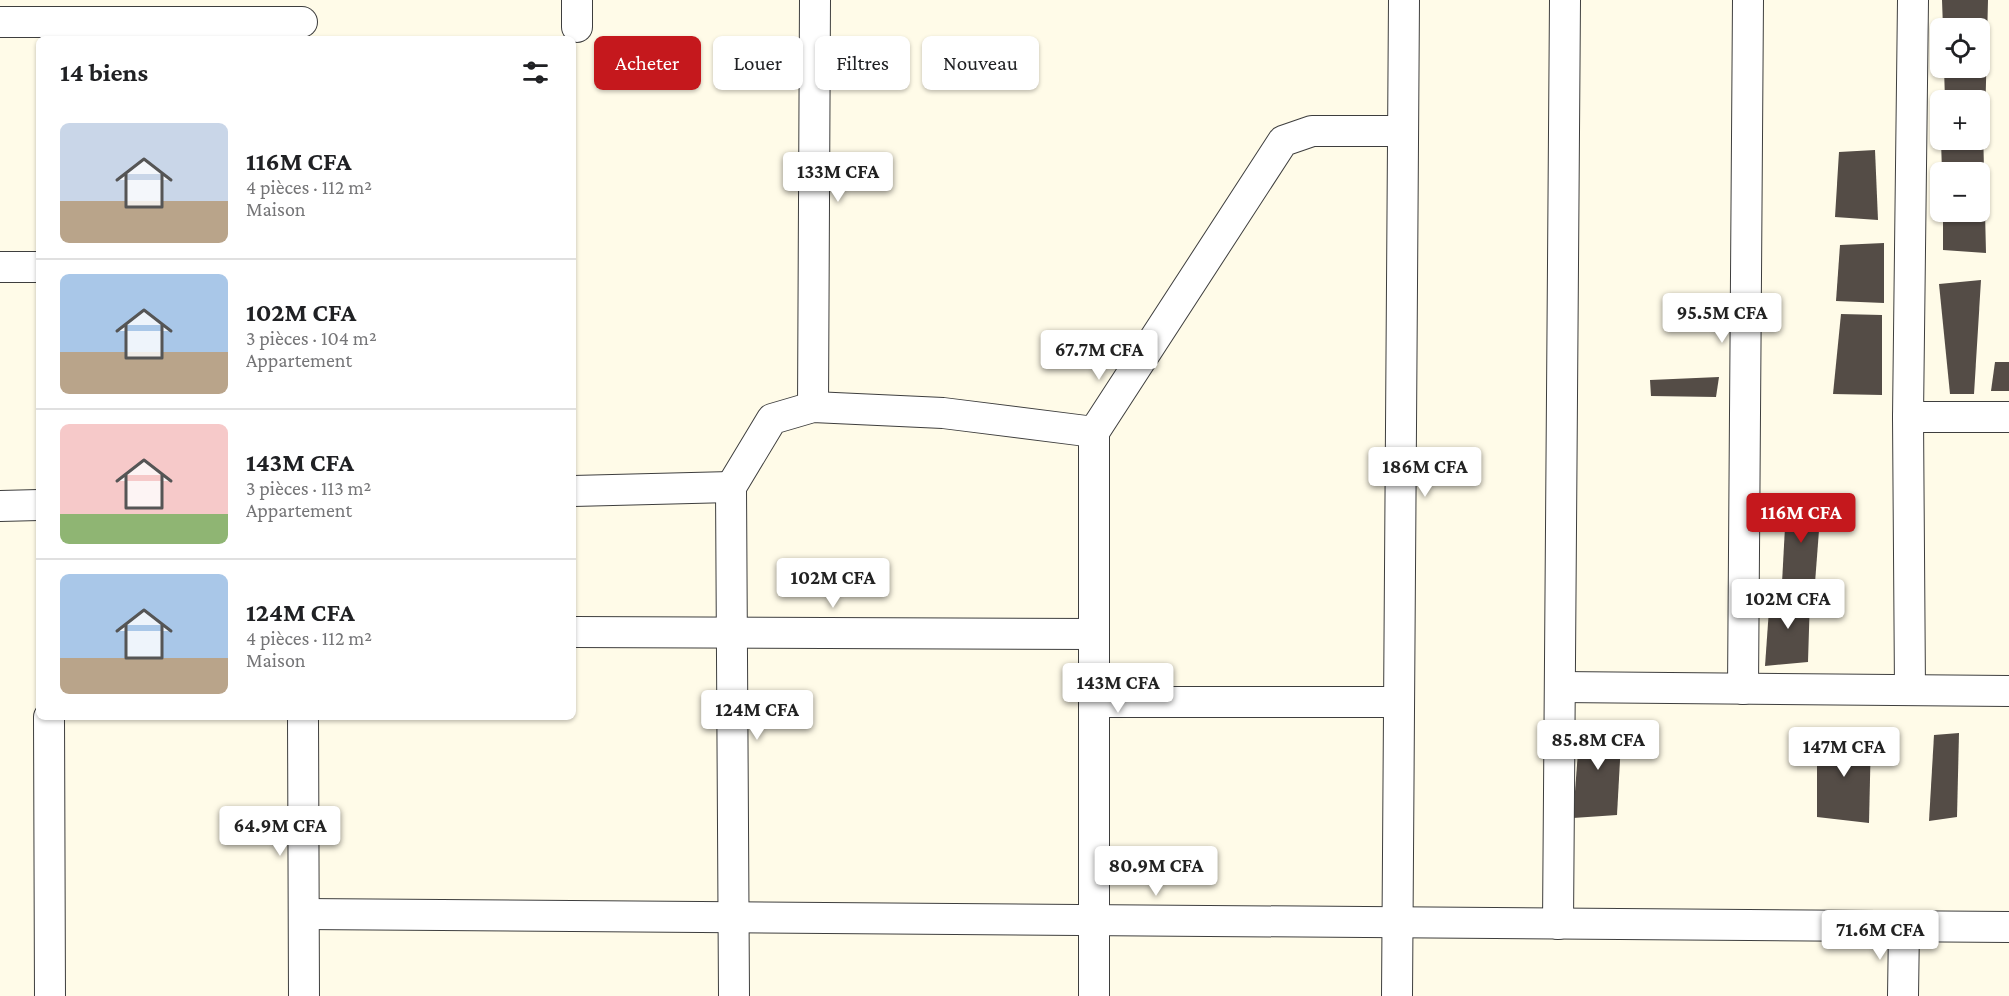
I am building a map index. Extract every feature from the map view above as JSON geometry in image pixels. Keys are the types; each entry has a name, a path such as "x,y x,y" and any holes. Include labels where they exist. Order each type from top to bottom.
{"street":[{"path":"813,406 815,0"},
{"path":"1397,996 1404,0"},
{"path":"1558,924 1565,0"},
{"path":"1743,689 1748,0"},
{"path":"1910,690 1908,417 1913,0"},
{"path":"0,22 98,11 302,20"},
{"path":"1094,996 1094,432 1283,141 1312,131 1403,131"},
{"path":"0,267 36,267"},
{"path":"735,996 731,487 772,419 813,406 943,413 1094,432"},
{"path":"1908,417 2009,417"},
{"path":"576,490 731,487"},
{"path":"0,506 36,505"},
{"path":"576,632 1094,634"},
{"path":"1560,687 2009,691"},
{"path":"1094,702 1399,702"},
{"path":"49,720 50,996"},
{"path":"303,720 304,996"},
{"path":"303,914 2009,927"},
{"path":"1903,996 1904,927"}],"building":[{"path":"1942,0 1988,0 1988,18 1943,18"},
{"path":"1944,78 1986,78 1986,90 1945,90"},
{"path":"1875,150 1878,220 1835,217 1839,152"},
{"path":"1941,150 1984,150 1984,162 1942,162"},
{"path":"1943,222 1985,222 1986,253 1943,250"},
{"path":"1884,243 1884,303 1836,301 1840,245"},
{"path":"1981,280 1974,394 1950,394 1939,284"},
{"path":"1841,314 1882,315 1882,395 1833,394"},
{"path":"1995,362 2009,362 2009,391 1991,391"},
{"path":"1719,377 1716,397 1651,396 1650,380"},
{"path":"1821,504 1815,583 1782,583 1786,508"},
{"path":"1770,595 1810,597 1808,662 1765,666"},
{"path":"1622,724 1617,815 1573,818 1580,725"},
{"path":"1959,733 1957,817 1929,821 1934,735"},
{"path":"1871,736 1869,823 1817,817 1817,738"}]}
